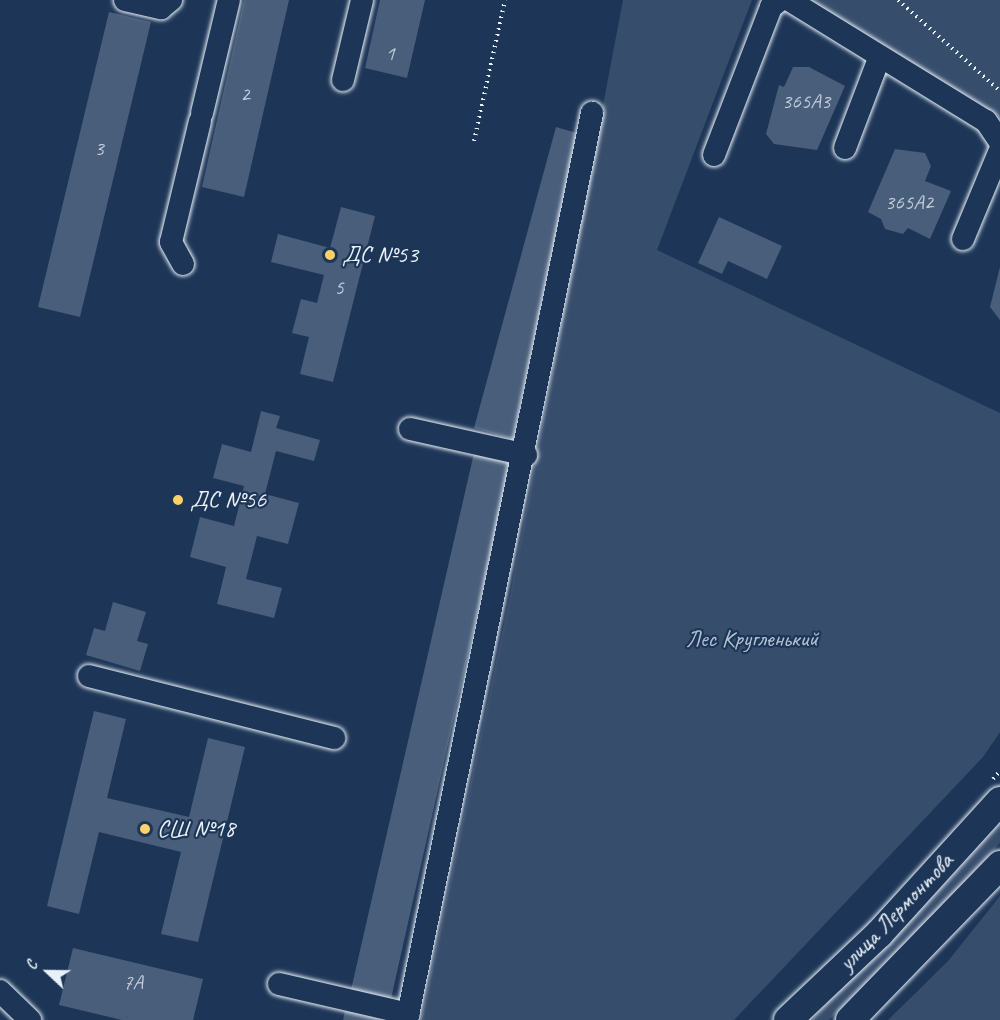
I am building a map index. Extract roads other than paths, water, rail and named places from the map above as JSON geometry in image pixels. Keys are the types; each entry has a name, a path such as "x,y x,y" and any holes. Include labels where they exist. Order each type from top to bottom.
{"main road":[{"name":"улица Лермонтова","path":"788,1020 909,903 1000,801"},
{"name":"улица Лермонтова","path":"850,1020 1000,865"}],"street":[{"path":"125,0 161,8 171,0"},
{"path":"183,264 171,242 228,0"},
{"path":"343,80 362,0"},
{"path":"714,155 771,7 780,0"},
{"path":"789,0 986,121 1000,142"},
{"path":"845,148 880,56"},
{"path":"279,984 408,1017 526,455 592,113"},
{"path":"963,239 1000,150"},
{"path":"410,429 526,455"},
{"path":"89,676 334,738"},
{"path":"0,991 30,1020"}],"place":[{"name":"ДС №53","path":"330,255"},
{"name":"ДС №56","path":"178,500"},
{"name":"СШ №18","path":"145,829"}],"park label":[{"name":"Лес Кругленький","path":"752,639"}]}
